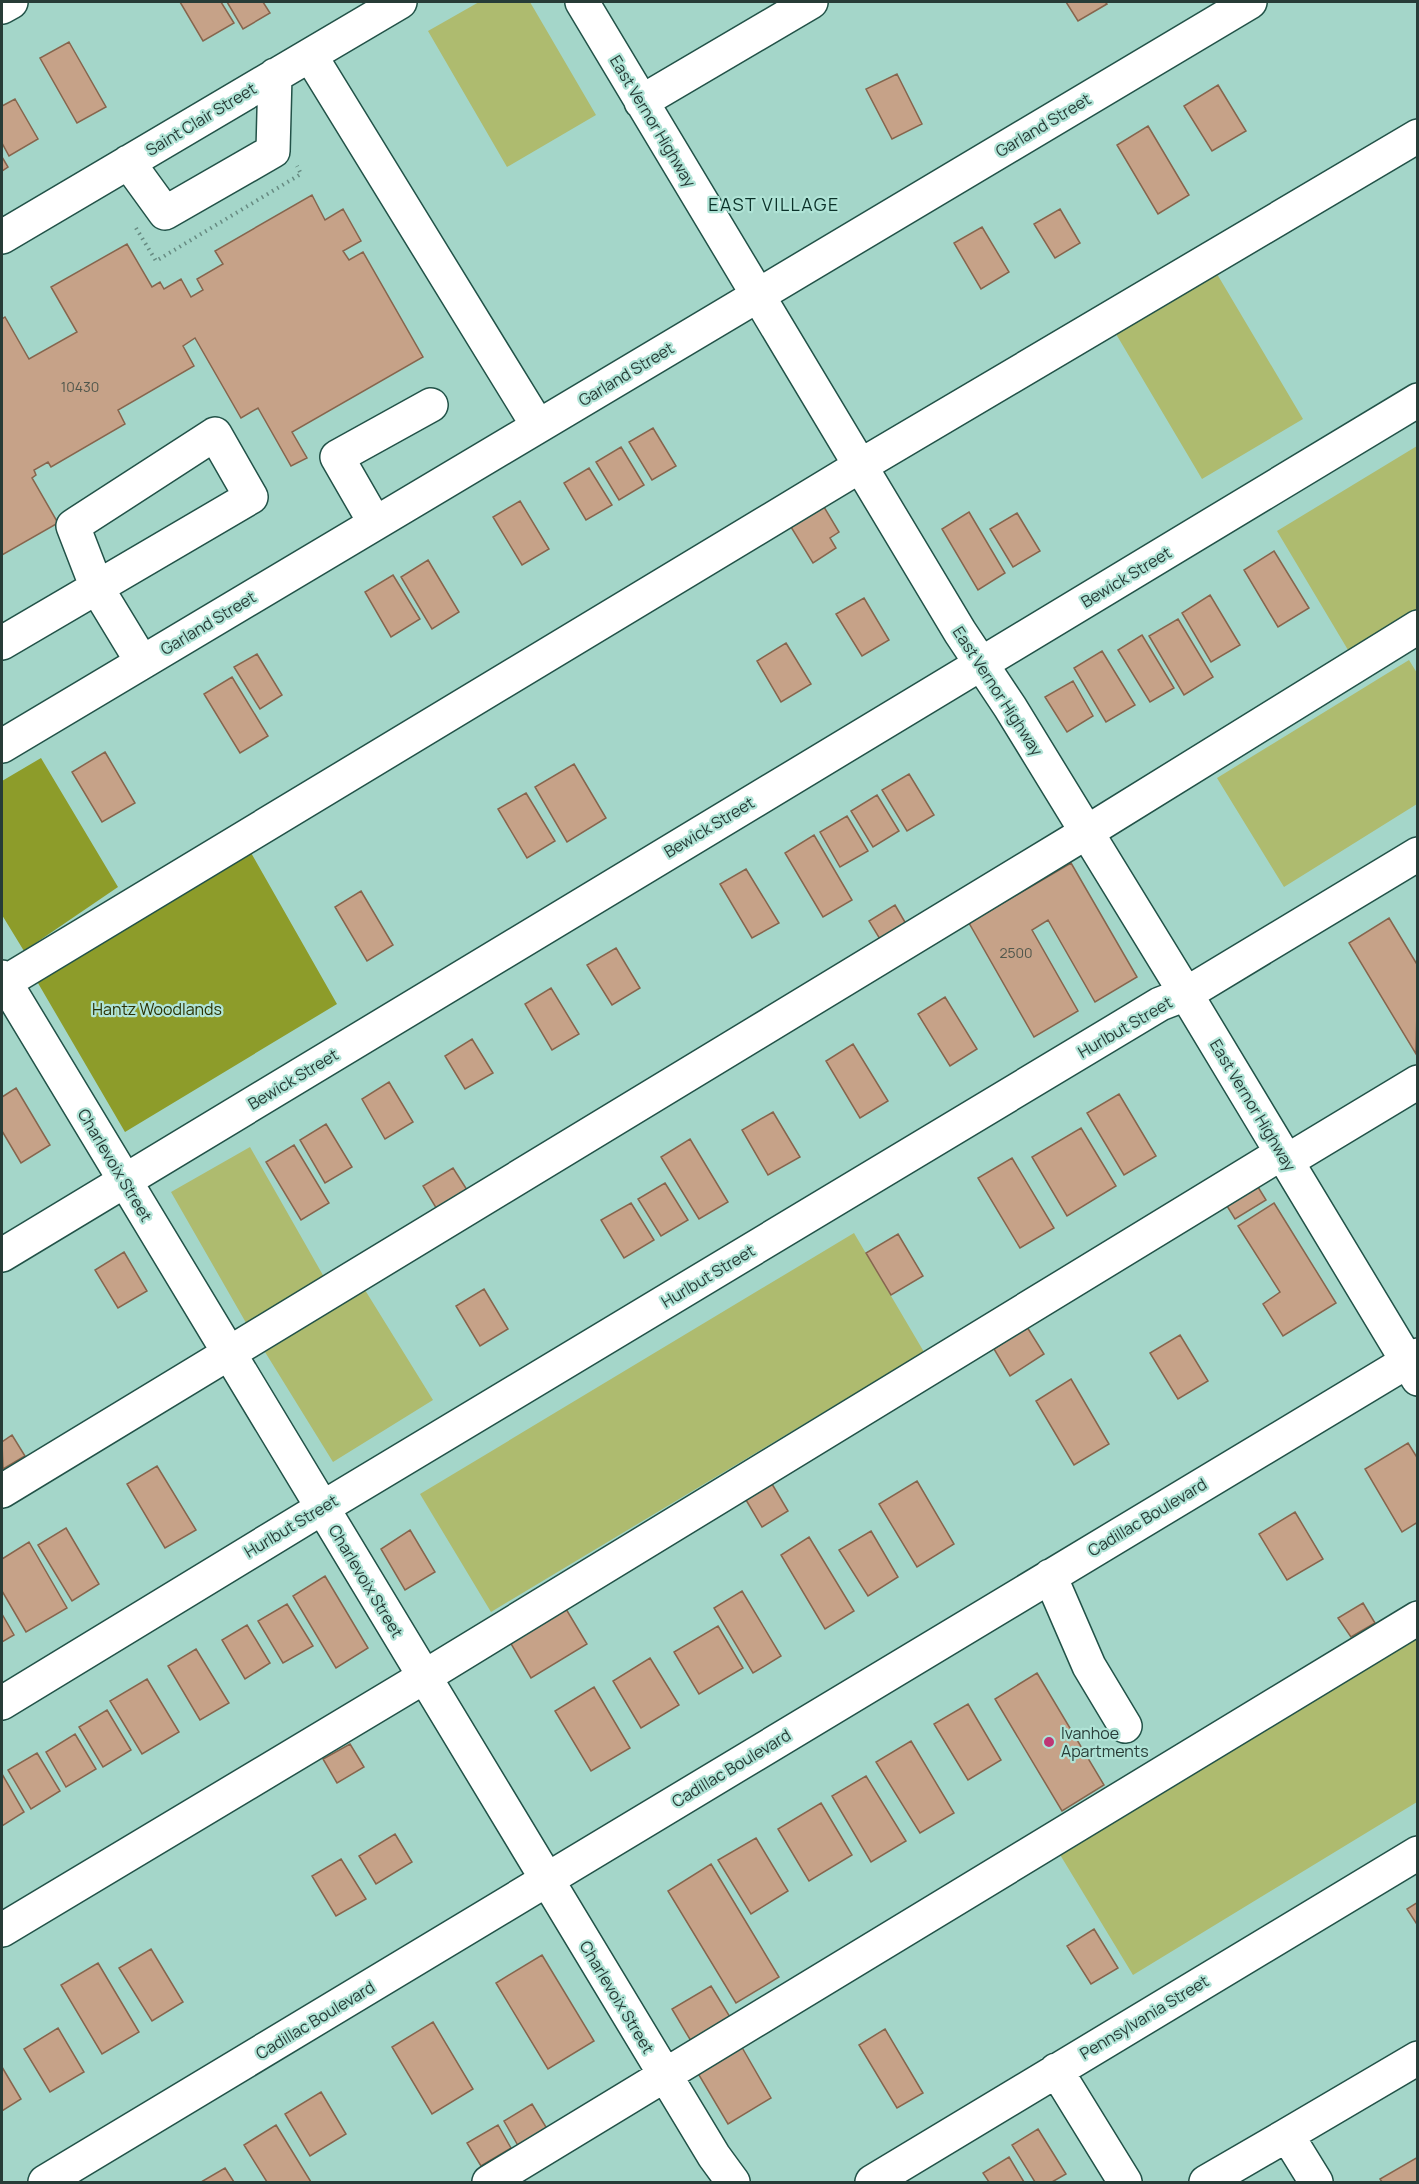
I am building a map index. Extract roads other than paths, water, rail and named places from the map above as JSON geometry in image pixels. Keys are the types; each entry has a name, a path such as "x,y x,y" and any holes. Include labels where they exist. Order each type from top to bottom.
{"street":[{"path":"2,7 11,2"},
{"name":"Saint Clair Street","path":"2,237 400,2"},
{"name":"East Vernor Highway","path":"582,2 860,466 1414,1365"},
{"path":"641,102 811,2"},
{"name":"Garland Street","path":"2,746 1250,2"},
{"path":"310,54 538,426"},
{"path":"128,162 165,213 273,151 275,75"},
{"path":"3,981 860,466 1418,136"},
{"name":"Bewick Street","path":"2,1255 1418,400"},
{"path":"375,523 337,457 430,405"},
{"path":"2,643 97,588 251,497 215,434 73,526 97,588 142,662"},
{"path":"2,1491 1087,832 1418,627"},
{"name":"Hurlbut Street","path":"2,1703 1160,1004 1186,994 1418,854"},
{"name":"Charlevoix Street","path":"3,981 546,1880 714,2156 733,2182"},
{"path":"2,1930 1285,1157 1418,1082"},
{"name":"Cadillac Boulevard","path":"45,2182 1050,1576 1414,1365"},
{"path":"1050,1576 1089,1666 1125,1726"},
{"path":"489,2182 666,2077 1418,1618"},
{"name":"Pennsylvania Street","path":"872,2182 1418,1853"},
{"path":"1206,2182 1418,2058"},
{"path":"1056,2070 1125,2182"},
{"path":"1287,2135 1316,2182"}],"place":[{"name":"Ivanhoe Apartments","path":"1049,1742"}],"district":[{"name":"EAST VILLAGE","path":"774,205"}],"park label":[{"name":"Hantz Woodlands","path":"157,1009"}]}
